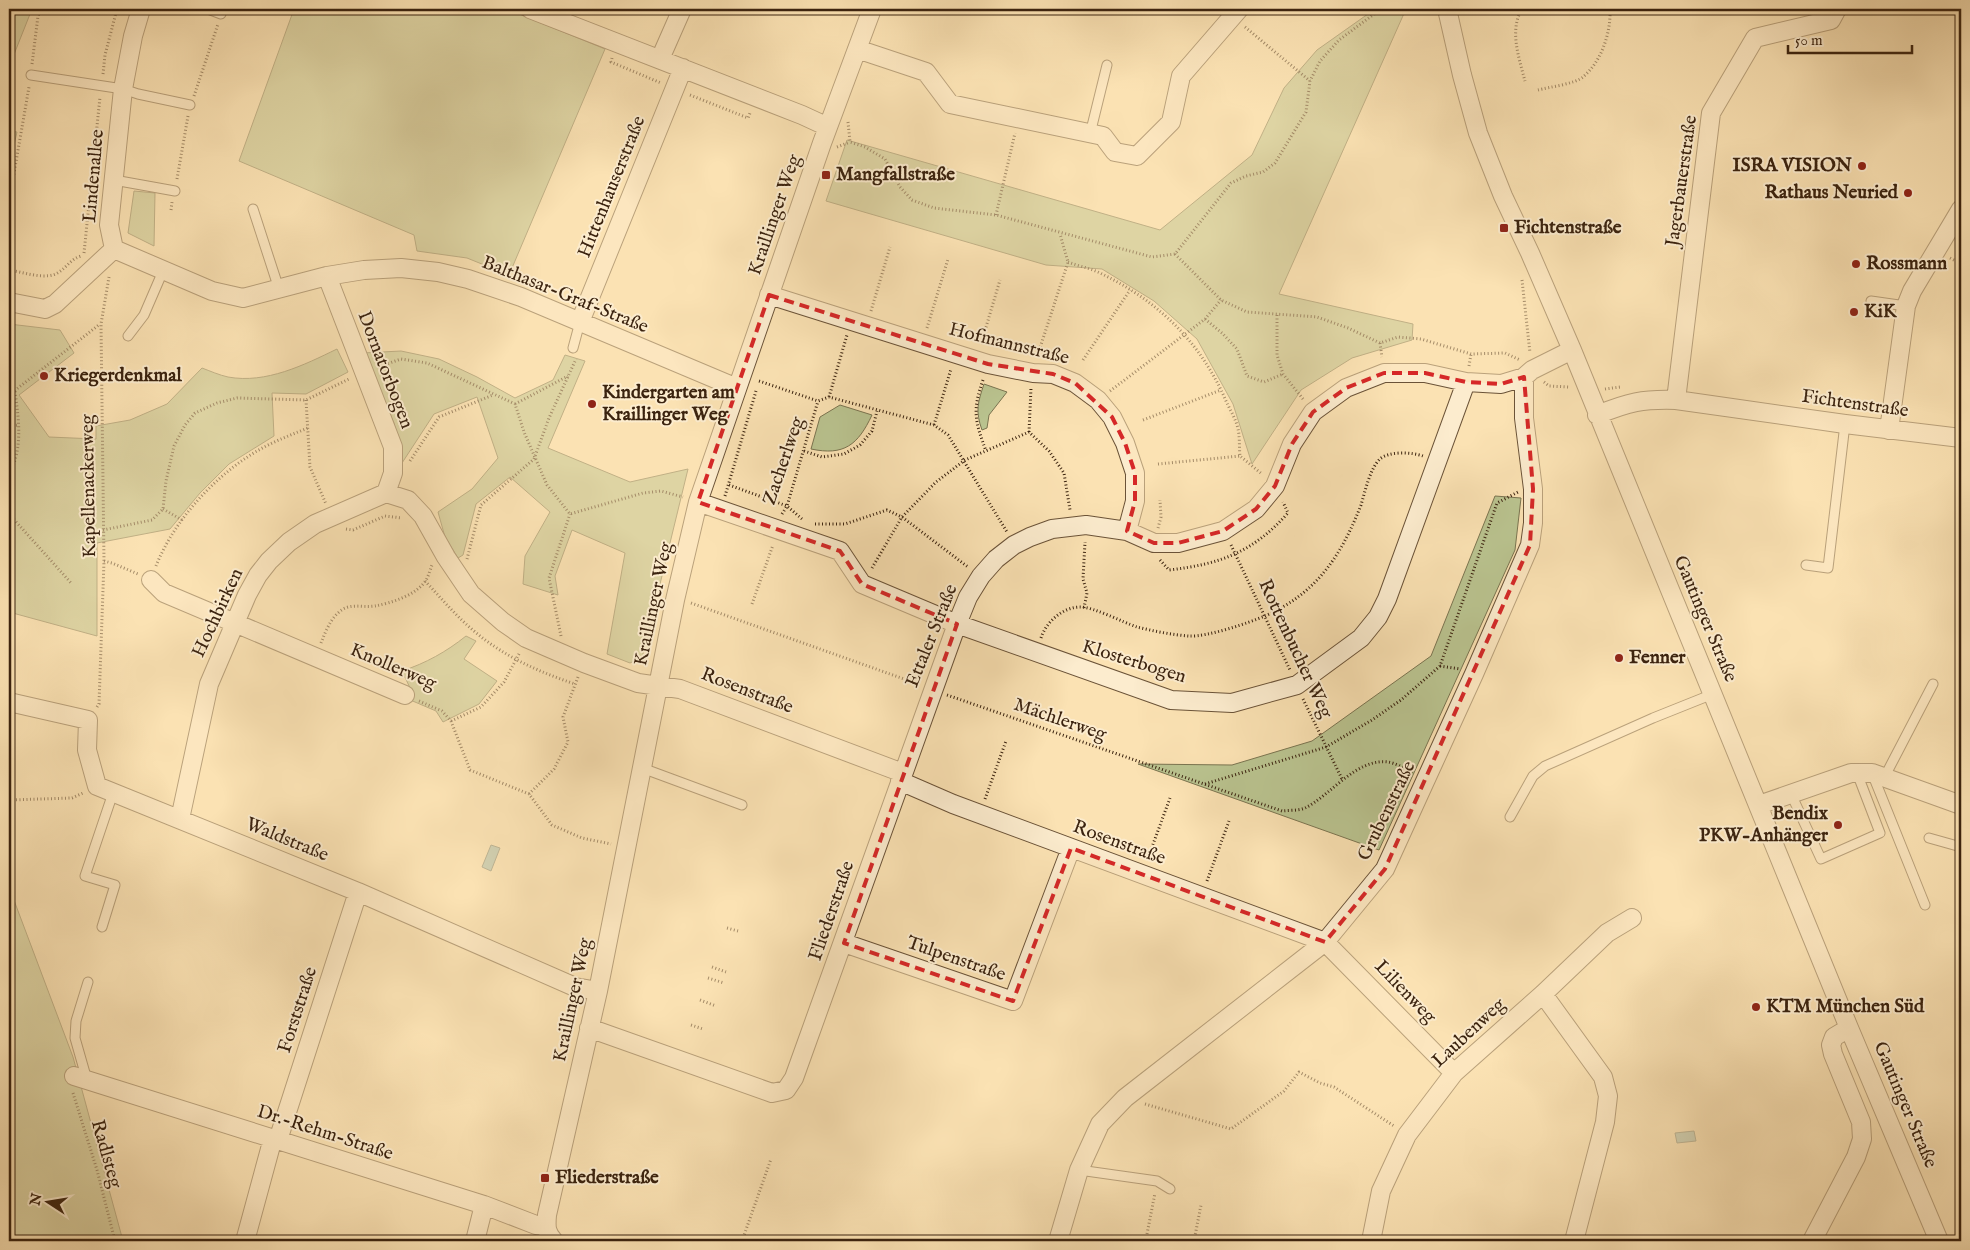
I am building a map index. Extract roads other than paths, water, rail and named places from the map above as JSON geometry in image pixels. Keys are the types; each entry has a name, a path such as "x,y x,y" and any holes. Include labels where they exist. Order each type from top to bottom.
{"street":[{"name":"Lindenallee","path":"9,302 45,309 55,304 114,249 109,225 124,89 133,36 141,9"},
{"path":"530,9 802,114 828,126"},
{"path":"660,59 682,9"},
{"name":"Kraillinger Weg","path":"550,1234 589,1028 598,992 675,600 698,502 828,126 872,9"},
{"name":"Gautinger Straße","path":"1447,9 1478,133 1503,196 1572,350 1849,1028 1939,1241"},
{"name":"Jagerbauerstraße","path":"1676,400 1711,113 1755,38 1831,20 1838,9"},
{"path":"857,49 926,72 950,104 1103,136 1115,152 1137,156 1172,122 1181,76 1235,12"},
{"name":"Hittenhauserstraße","path":"580,322 683,68"},
{"path":"1889,430 1906,306 1912,291 1961,209"},
{"name":"Balthasar-Graf-Straße","path":"114,249 212,291 243,298 327,276 364,270 401,268 438,272 468,279 521,297 737,388"},
{"name":"Dornatorbogen","path":"327,276 393,447 393,473 386,493"},
{"name":"Hofmannstraße","path":"770,295 988,364 1033,373 1053,374 1075,383 1098,400 1112,417 1126,443 1134,474 1135,501 1127,531"},
{"name":"Ettaler Straße","path":"901,777 968,597 980,576 1014,545 1052,529 1079,526 1127,531 1154,543 1178,543 1224,531 1256,509 1276,486 1292,444 1314,412 1346,388 1384,372 1426,372 1466,382 1501,384 1572,350"},
{"name":"Grubenstraße","path":"1058,1241 1079,1170 1100,1124 1125,1098 1325,942 1385,870 1530,545 1533,523 1533,489 1524,418 1527,370"},
{"name":"Klosterbogen","path":"698,502 840,552 862,584 957,624 1171,700 1232,703 1297,685 1361,638 1378,617 1387,599 1466,382"},
{"name":"Fichtenstraße","path":"1597,415 1628,403 1649,399 1676,400 1889,430 1961,438"},
{"path":"386,493 408,500 423,516 471,594 502,622 526,638 584,663 638,683 658,687"},
{"name":"Hochbirken","path":"180,819 209,684 247,595 269,561 288,542 331,516 386,493"},
{"name":"Knollerweg","path":"151,580 164,593 405,695"},
{"name":"Rosenstraße","path":"658,687 680,689 901,777 980,814 1325,942"},
{"path":"9,702 88,720 87,750 105,790"},
{"path":"1759,805 1851,773 1871,775 1961,805"},
{"name":"Fliederstraße","path":"589,1028 772,1093 786,1090 794,1078 844,943 901,777"},
{"name":"Waldstraße","path":"105,790 358,892 575,986 598,992"},
{"name":"Tulpenstraße","path":"844,943 1013,1001 1071,848"},
{"name":"Forststraße","path":"245,1241 275,1139 358,892"},
{"name":"Laubenweg","path":"1371,1241 1380,1192 1407,1135 1454,1073 1543,994 1606,933 1632,918"},
{"name":"Lilienweg","path":"1325,942 1454,1073"},
{"path":"1543,994 1603,1077 1608,1096 1605,1122 1574,1241"},
{"path":"1812,1241 1856,1157 1862,1139 1861,1122 1831,1045 1834,1037 1849,1028"},
{"name":"Dr.-Rehm-Straße","path":"81,1078 484,1206 536,1225 550,1234"},
{"path":"475,1241 484,1206"}],"lane":[{"path":"208,9 221,14"},
{"path":"1090,134 1107,65"},
{"path":"31,75 124,89 138,94 190,105"},
{"path":"114,180 174,191"},
{"path":"253,209 279,289"},
{"path":"128,336 144,315 163,271"},
{"path":"1871,301 1906,306"},
{"path":"575,352 580,322"},
{"path":"1806,565 1828,568 1846,424"},
{"path":"1791,794 1821,859 1880,833 1871,775 1933,684"},
{"path":"1510,817 1533,776 1545,766 1653,718 1713,694"},
{"path":"642,768 742,805"},
{"path":"1871,775 1925,905"},
{"path":"102,927 115,885 85,876 105,790"},
{"path":"1929,838 1961,847"},
{"path":"81,1078 75,1038 76,1021 88,982"},
{"path":"1079,1170 1157,1181 1170,1189"}],"place":[{"name":"ISRA VISION","path":"1862,166"},
{"name":"Mangfallstraße","path":"826,175"},
{"name":"Rathaus Neuried","path":"1908,193"},
{"name":"Fichtenstraße","path":"1504,228"},
{"name":"Rossmann","path":"1856,264"},
{"name":"KiK","path":"1854,312"},
{"name":"Kriegerdenkmal","path":"44,376"},
{"name":"Kindergarten am Kraillinger Weg","path":"592,404"},
{"name":"Fenner","path":"1619,658"},
{"name":"Bendix PKW-Anhänger","path":"1838,825"},
{"name":"KTM München Süd","path":"1756,1007"},
{"name":"Fliederstraße","path":"545,1178"}]}
